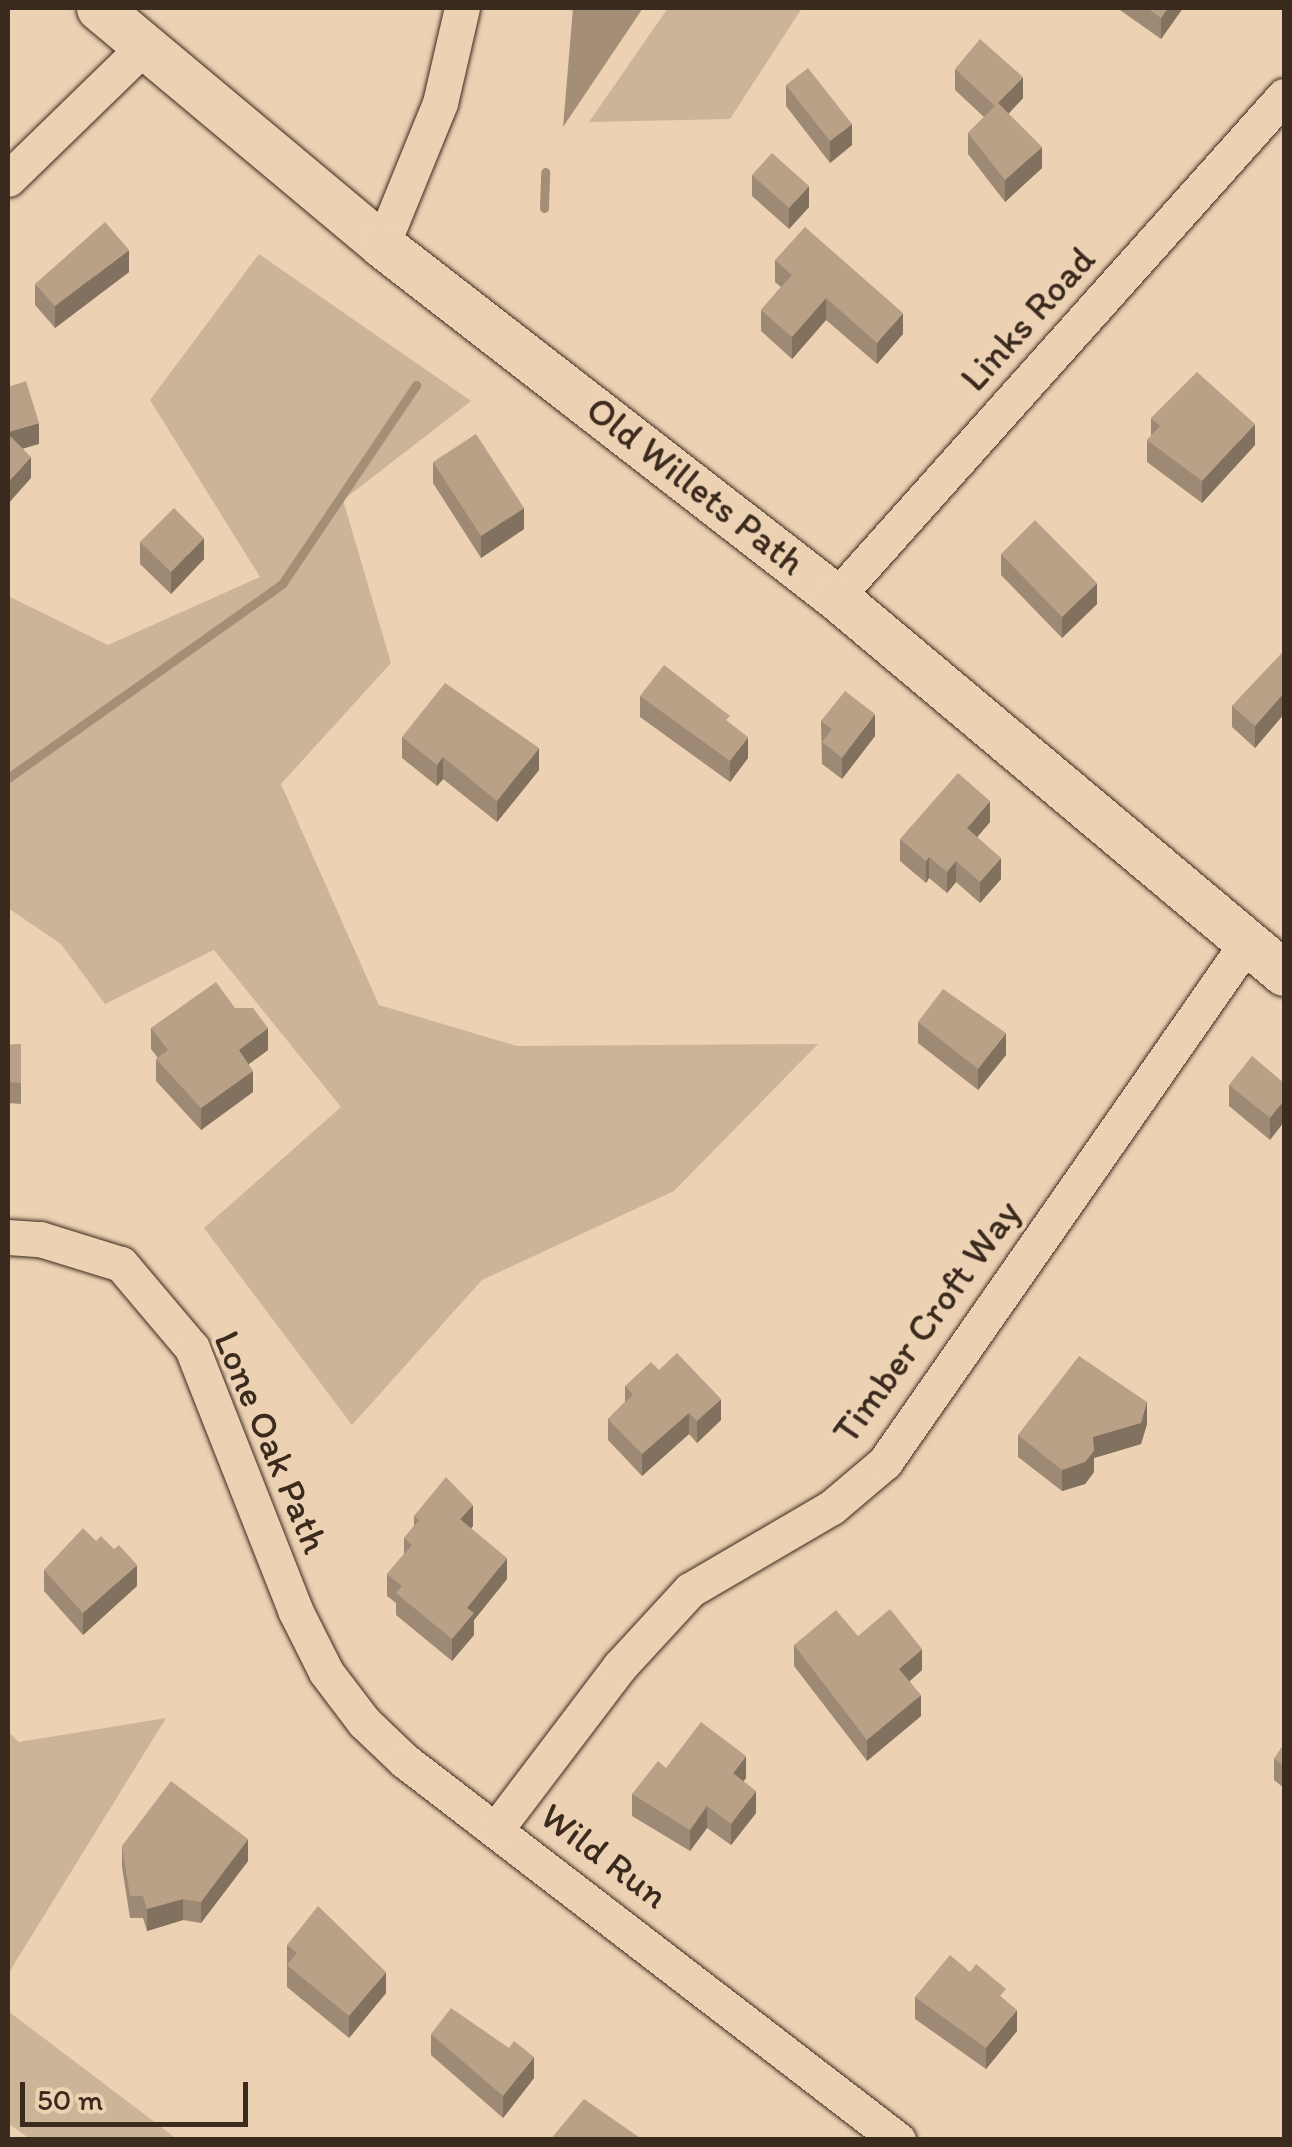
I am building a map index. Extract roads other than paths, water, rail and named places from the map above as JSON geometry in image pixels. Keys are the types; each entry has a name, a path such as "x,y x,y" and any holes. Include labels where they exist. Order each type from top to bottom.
{"main road":[{"name":"Old Willets Path","path":"99,8 382,245 836,598 1284,973"}],"street":[{"path":"382,245 440,103 462,8"},
{"path":"8,179 146,46"},
{"name":"Links Road","path":"836,598 1284,96"},
{"name":"Timber Croft Way","path":"496,1828 620,1666 690,1590 832,1507 885,1462 1248,940"},
{"name":"Lone Oak Path","path":"8,1237 40,1239 121,1264 192,1348 295,1610"},
{"name":"Wild Run","path":"295,1610 326,1672 364,1722 898,2140"}],"waterway":[{"path":"544,208 545,172"},
{"path":"8,778 282,584 416,385"}]}
